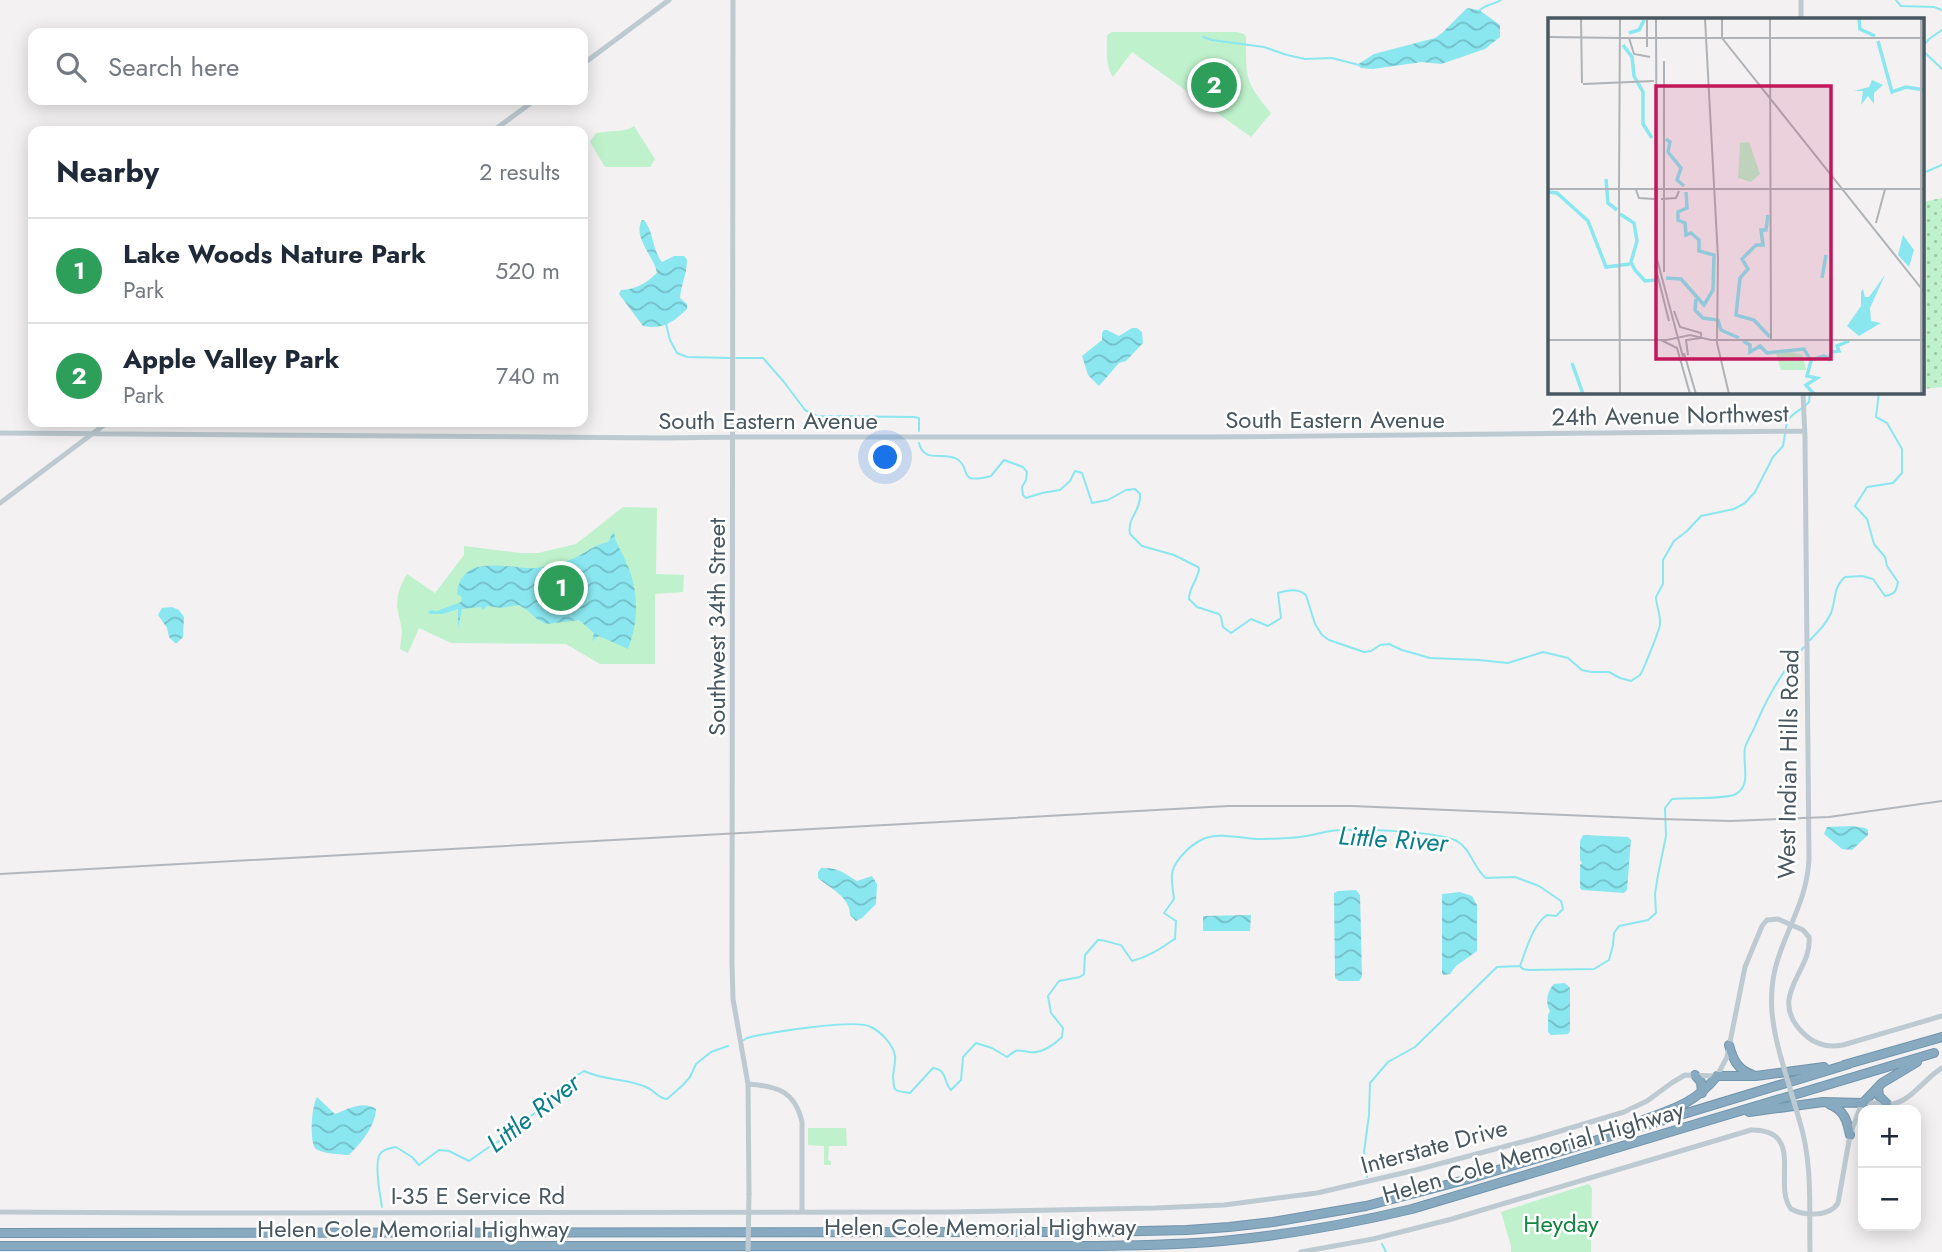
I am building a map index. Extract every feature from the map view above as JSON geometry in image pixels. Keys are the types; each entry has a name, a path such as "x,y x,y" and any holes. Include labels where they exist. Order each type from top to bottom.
{"highway":[{"path":"1588,1143 1681,1106 1702,1093 1717,1076 1756,1076 1849,1064 1942,1037"},
{"path":"1730,1045 1732,1057 1738,1067 1756,1076"},
{"path":"1732,1114 1823,1102 1863,1102 1893,1075 1938,1052"},
{"name":"Helen Cole Memorial Highway","path":"0,1246 1084,1246 1230,1241 1329,1227 1412,1209 1938,1052"},
{"name":"Helen Cole Memorial Highway","path":"0,1233 1187,1230 1273,1222 1366,1206 1411,1195 1849,1064"},
{"path":"1695,1075 1701,1082 1702,1093"},
{"path":"1878,1087 1879,1096 1887,1104"},
{"path":"1823,1102 1842,1112 1850,1135"}],"street":[{"path":"588,60 669,0"},
{"name":"Southwest 34th Street","path":"733,0 732,964 733,999 748,1084 748,1252"},
{"path":"1801,0 1801,18"},
{"path":"500,126 529,105"},
{"name":"West Indian Hills Road","path":"1803,394 1809,859 1805,891 1777,961 1772,987 1773,1028 1809,1159 1810,1252"},
{"path":"0,503 101,427"},
{"name":"24th Avenue Northwest","path":"1536,434 1804,431"},
{"name":"South Eastern Avenue","path":"0,433 653,438 1536,434"},
{"path":"1717,1076 1730,1045 1743,976 1759,932 1764,923 1771,919 1778,919 1805,931 1809,937 1807,954 1792,987 1790,1008 1799,1029 1815,1042 1831,1046 1843,1045 1942,1016"},
{"path":"1301,1252 1373,1239 1452,1219 1751,1129 1769,1133 1780,1143 1785,1160 1786,1203 1793,1211 1829,1212 1837,1206 1850,1135 1863,1102 1887,1104 1901,1101 1942,1068"},
{"name":"Interstate Drive","path":"956,1212 1193,1207 1317,1193 1416,1170 1624,1112 1647,1101 1680,1077 1717,1076"},
{"path":"748,1084 776,1087 794,1101 799,1109 802,1122 802,1212"},
{"name":"I-35 E Service Rd","path":"0,1212 956,1212"}],"green space":[{"path":"1112,32 1244,34 1248,78 1271,113 1251,137 1132,52 1113,77 1107,51 1107,35"},
{"path":"634,126 655,159 650,167 605,167 590,142 596,133 626,130"},
{"path":"1942,198 1942,387 1924,389 1924,202"},
{"path":"623,507 657,508 656,574 684,575 683,592 655,594 655,664 600,664 566,644 451,643 419,628 408,653 400,649 402,631 397,606 398,595 407,574 435,593 464,555 464,546 538,553 576,544"},
{"path":"808,1128 846,1128 847,1146 829,1146 828,1160 831,1165 824,1165 824,1146 808,1145"},
{"name":"Heyday","path":"1588,1184 1592,1189 1591,1252 1511,1252 1501,1212"}],"water":[{"path":"1467,8 1479,10 1500,25 1500,37 1485,49 1441,64 1422,62 1373,69 1357,65 1374,54 1435,38"},
{"path":"642,220 647,225 662,262 674,256 684,256 687,260 680,298 687,304 687,309 672,321 656,327 643,326 619,294 621,290 640,285 657,273 640,233"},
{"path":"1132,328 1142,332 1143,343 1126,361 1119,363 1099,386 1088,375 1082,356 1102,340 1104,330 1119,336"},
{"path":"614,531 630,572 635,594 636,616 628,649 599,636 592,641 594,633 579,620 546,624 519,605 501,608 487,606 483,610 481,607 462,609 458,628 458,609 443,614 428,612 461,602 462,597 457,594 460,581 467,572 477,567 537,568 558,564 608,542"},
{"path":"172,607 179,610 184,617 183,637 177,643 169,637 167,628 158,615 162,608"},
{"path":"1827,827 1865,828 1868,835 1852,850 1842,849 1824,834"},
{"path":"1583,835 1628,837 1631,840 1627,890 1624,893 1580,888 1580,841"},
{"path":"821,868 836,870 857,881 872,876 877,884 876,904 856,921 850,915 843,898 818,878"},
{"path":"1356,890 1360,895 1362,977 1359,981 1339,981 1335,978 1334,893"},
{"path":"1460,892 1472,896 1477,905 1477,951 1456,966 1450,974 1443,975 1442,894"},
{"path":"1251,915 1250,931 1203,931 1203,916"},
{"path":"1565,983 1570,988 1570,1031 1568,1034 1551,1035 1548,1032 1548,994 1554,984"},
{"path":"317,1097 335,1114 361,1105 376,1109 363,1140 349,1155 315,1148 312,1122"}],"waterway":[{"path":"1479,11 1501,0"},
{"path":"1896,0 1901,6 1934,7 1942,10"},
{"path":"1924,45 1942,30"},
{"path":"1203,37 1264,47 1305,59 1332,58 1359,65"},
{"path":"1924,52 1942,69"},
{"name":"Little River","path":"1924,173 1942,165"},
{"path":"666,324 677,353 687,357 730,358"},
{"path":"736,358 763,358 805,410 817,416 914,417 919,418 919,431"},
{"path":"1806,405 1810,394"},
{"name":"Little River","path":"1810,640 1829,617 1837,589 1845,577 1862,576 1873,579 1885,596 1897,588 1898,582 1887,566 1885,557 1874,544 1867,519 1855,506 1867,487 1893,483 1902,473 1902,449 1887,423 1876,417 1879,394"},
{"path":"1786,428 1789,418 1802,408"},
{"path":"919,443 925,453 957,459 962,463 967,475 973,479 991,476 1004,460 1023,467 1027,472 1022,487 1026,498 1060,490 1070,481 1075,471 1082,473 1092,503 1108,500 1126,490 1135,489 1140,494 1140,500 1130,523 1130,534 1142,546 1174,555 1198,567 1189,599 1197,607 1219,614 1223,627 1231,633 1251,619 1268,626 1281,618 1278,593 1296,590 1306,595 1315,624 1322,635 1364,652 1389,644 1430,658 1508,663 1543,652 1568,658 1582,670 1609,672 1631,681 1642,672 1660,624 1656,597 1663,584 1663,560 1674,541 1701,516 1734,509 1745,503 1755,492 1773,457 1783,446 1785,434"},
{"name":"Little River","path":"1367,1177 1364,1152 1370,1083 1388,1062 1415,1047 1497,967 1520,966 1529,970 1594,969 1609,960 1614,933 1619,926 1648,920 1656,913 1655,894 1666,836 1665,808 1672,799 1731,796 1741,790 1745,779 1744,754 1747,742 1776,684 1804,647"},
{"name":"Little River","path":"742,1041 811,1027 848,1024 871,1027 892,1047 895,1056 893,1078 896,1090 910,1093 933,1068 941,1071 951,1090 961,1080 963,1057 976,1043 1007,1057 1018,1050 1043,1050 1062,1037 1063,1028 1051,1013 1048,996 1059,981 1084,974 1085,955 1098,940 1121,945 1132,961 1149,955 1175,939 1176,921 1164,913 1174,899 1174,868 1180,857 1192,846 1215,836 1276,839 1330,831 1375,830 1432,835 1457,841 1466,849 1486,878 1515,877 1539,886 1561,901 1563,909 1556,916 1547,915 1537,925 1520,966"},
{"name":"Little River","path":"382,1207 378,1158 385,1150 396,1147 419,1165 439,1150 449,1151 469,1161 512,1134 571,1079 584,1071 641,1085 667,1099 690,1077 696,1064 711,1052 728,1046"},
{"path":"1382,1244 1386,1252"}],"railway":[{"path":"0,874 1228,806 1352,806 1731,821 1829,817 1942,801"}],"place":[{"name":"Apple Valley Park","path":"1214,85"},
{"name":"Lake Woods Nature Park","path":"561,588"}]}
